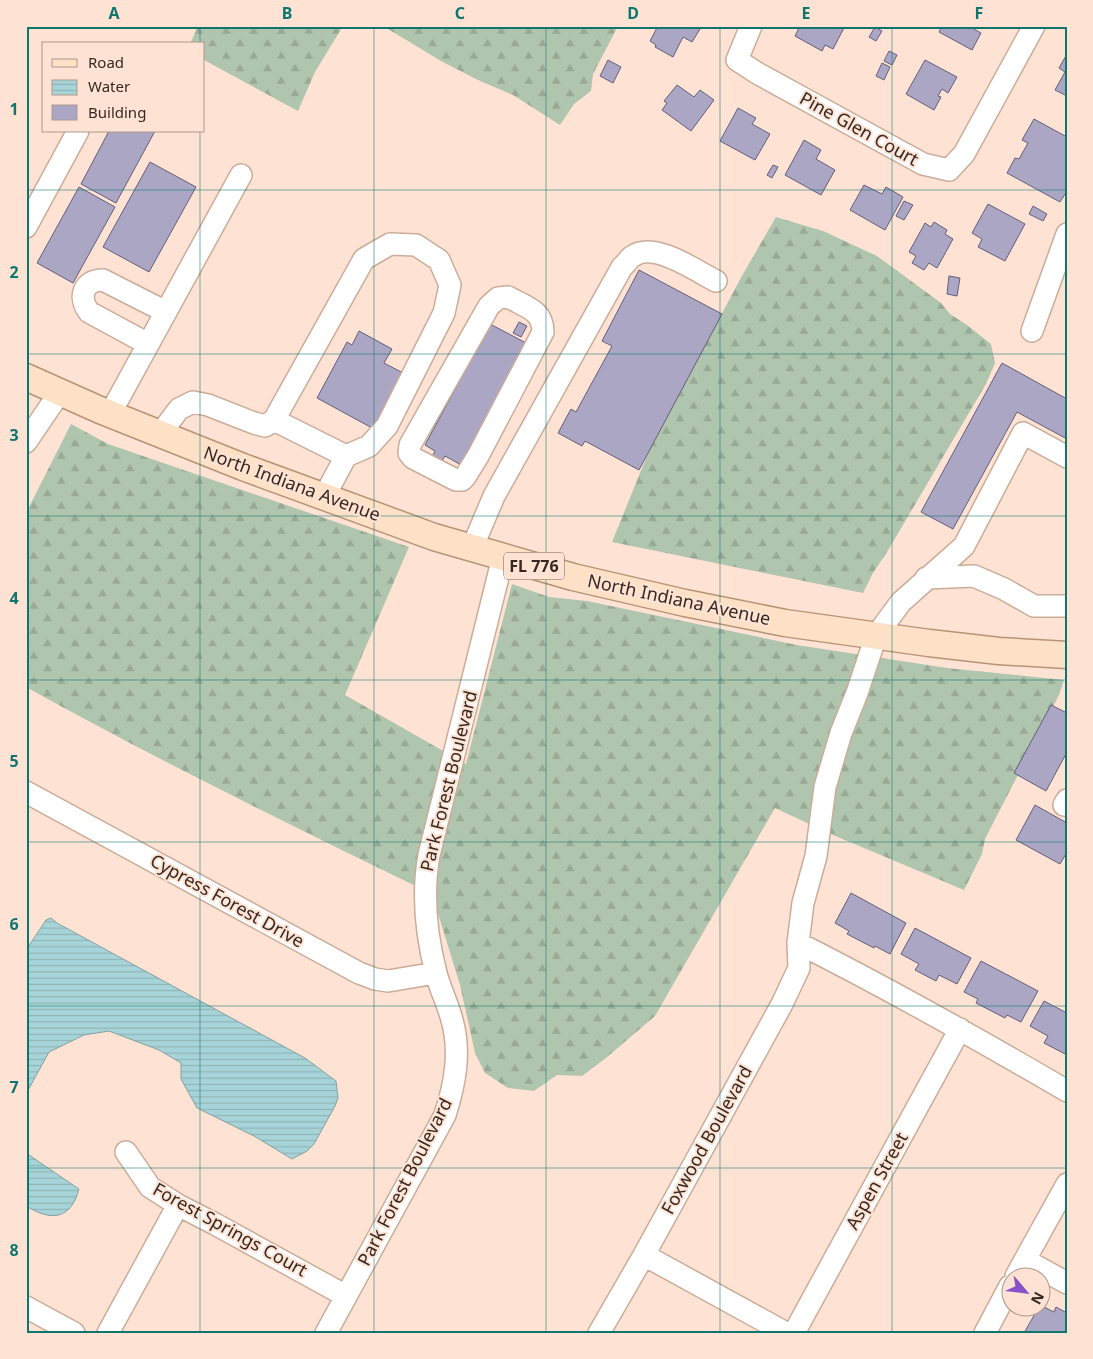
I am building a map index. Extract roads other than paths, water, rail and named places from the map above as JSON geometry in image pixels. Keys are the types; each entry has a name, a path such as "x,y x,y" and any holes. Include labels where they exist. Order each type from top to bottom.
{"main road":[{"name":"North Indiana Avenue","path":"26,377 110,414 243,468 434,537 572,577 685,603 785,623 991,650 1067,655"}],"street":[{"name":"Pine Glen Court","path":"752,26 737,60 757,73 923,164 949,170 964,154 1034,26"},
{"path":"26,227 77,132"},
{"path":"110,414 241,175"},
{"path":"1032,331 1067,234"},
{"path":"160,434 179,409 194,402 208,405 265,426 274,420 364,259 390,244 416,245 439,260 450,285 444,313 387,426 369,446 346,456 324,497"},
{"path":"472,548 494,496 622,267 634,255 648,251 661,253 716,281"},
{"path":"148,344 90,312 84,304 83,295 88,286 96,280 103,280 166,312"},
{"path":"498,298 508,298 539,314 543,323 543,332 486,440 462,480 456,480 412,458 409,452 410,445 489,306 498,298"},
{"path":"26,442 60,392"},
{"path":"274,420 346,456"},
{"name":"Foxwood Boulevard","path":"599,1333 782,1004 799,968 798,943 803,903 816,856 825,787 841,733 876,636 901,602 964,546 1023,433 1067,457"},
{"path":"486,440 516,456"},
{"name":"Park Forest Boulevard","path":"326,1333 445,1114 452,1094 456,1074 455,1036 436,973 425,911 425,878 429,855 503,557"},
{"path":"926,578 974,576 1004,589 1034,606 1067,606"},
{"name":"Cypress Forest Drive","path":"26,792 359,973 375,979 388,981 436,973"},
{"path":"798,943 960,1029 1067,1091"},
{"name":"Aspen Street","path":"794,1333 960,1029"},
{"name":"Forest Springs Court","path":"126,1152 150,1187 178,1205 224,1228 346,1296"},
{"path":"1021,1266 1067,1184"},
{"path":"108,1333 178,1205"},
{"path":"644,1255 786,1333"},
{"path":"1050,1278 1067,1284"},
{"path":"985,1333 1000,1305"},
{"path":"26,1307 74,1333"}],"water":[{"path":"51,918 305,1058 336,1081 338,1098 314,1144 307,1151 292,1159 254,1136 197,1108 181,1079 181,1063 159,1050 109,1031 84,1035 49,1052 26,1094 26,950 46,920"},
{"path":"26,1153 79,1189 71,1207 66,1212 52,1216 26,1206"}]}
